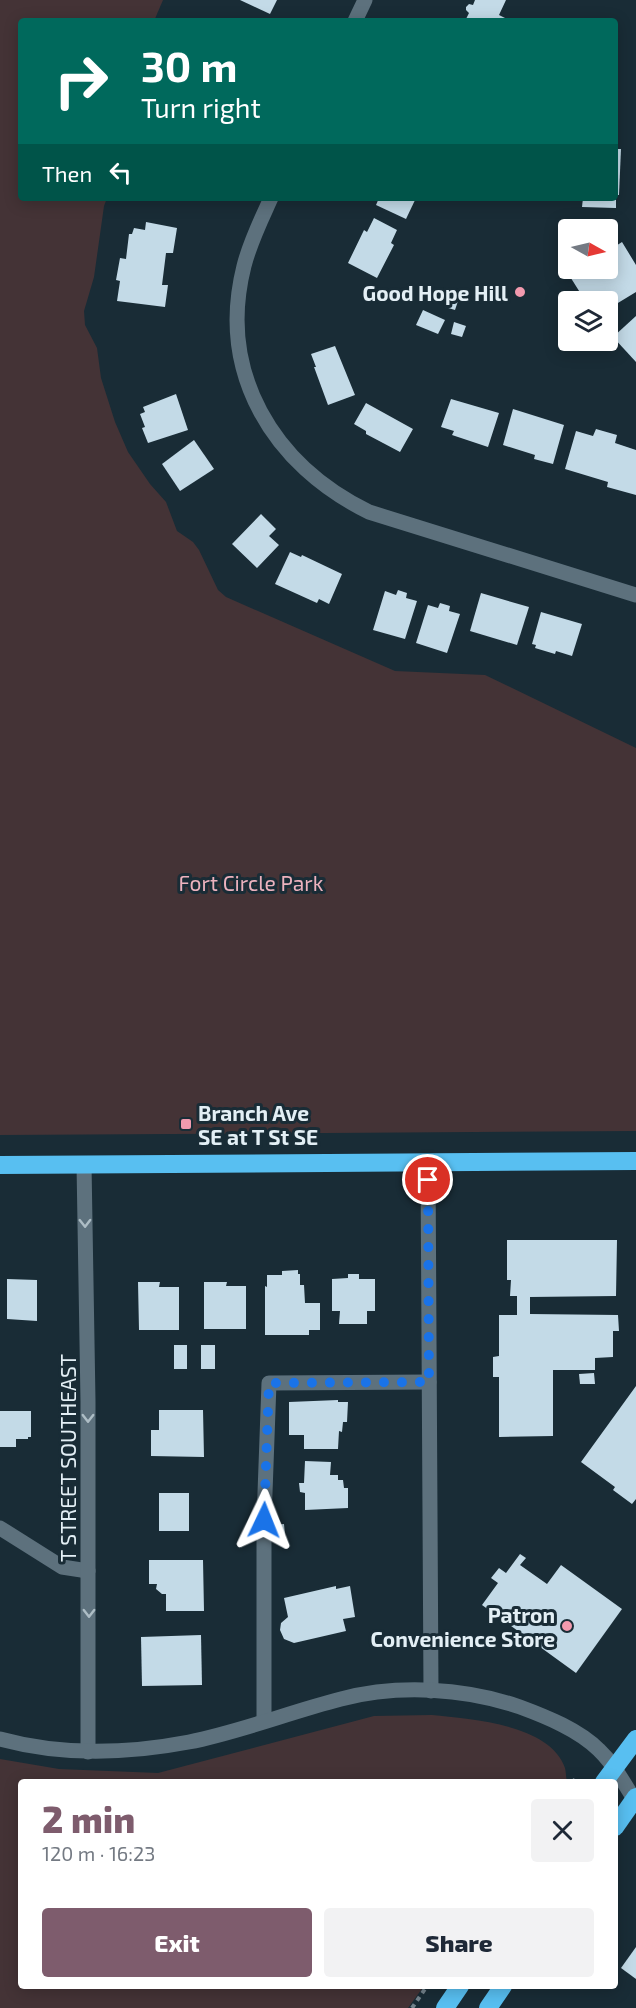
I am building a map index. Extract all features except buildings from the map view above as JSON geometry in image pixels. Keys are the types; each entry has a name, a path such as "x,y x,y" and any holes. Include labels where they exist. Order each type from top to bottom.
{"highway":[{"path":"0,1165 636,1161"},
{"path":"606,1779 636,1739"},
{"path":"618,1823 635,1799"},
{"path":"444,2008 458,1989"},
{"path":"488,2008 501,1989"}],"street":[{"path":"356,18 365,0"},
{"path":"270,201 254,235 244,265 239,295 238,334 248,387 266,422 290,454 304,469 334,493 369,512 636,595"},
{"path":"428,1162 431,1691"},
{"name":"T STREET SOUTHEAST","path":"84,1164 88,1752"},
{"path":"264,1721 264,1520 269,1383 429,1382"},
{"path":"0,1528 62,1567 88,1572"},
{"path":"0,1738 32,1746 88,1752 124,1751 190,1742 355,1696 403,1691 431,1691 479,1696 535,1713 598,1748 615,1767 635,1799"}],"path":[{"path":"412,2008 426,1989"}],"green space":[{"name":"Fort Circle Park","path":"0,0 163,0 155,18 18,18 18,201 106,201 94,277 84,311 85,325 97,348 101,378 115,422 128,452 150,484 166,502 177,531 193,542 199,550 218,590 226,597 395,671 485,675 636,748 636,1131 0,1135"},
{"path":"432,1715 508,1726 527,1733 557,1753 565,1768 567,1779 18,1779 18,1989 422,1989 408,2008 0,2008 0,1759 59,1769 158,1773 374,1716"}],"place":[{"name":"Good Hope Hill","path":"520,292"},
{"name":"Branch Ave SE at T St SE","path":"186,1124"},
{"name":"Patron Convenience Store","path":"567,1626"}],"route":[{"path":"264,1520 269,1383 429,1382 428,1180"}]}
